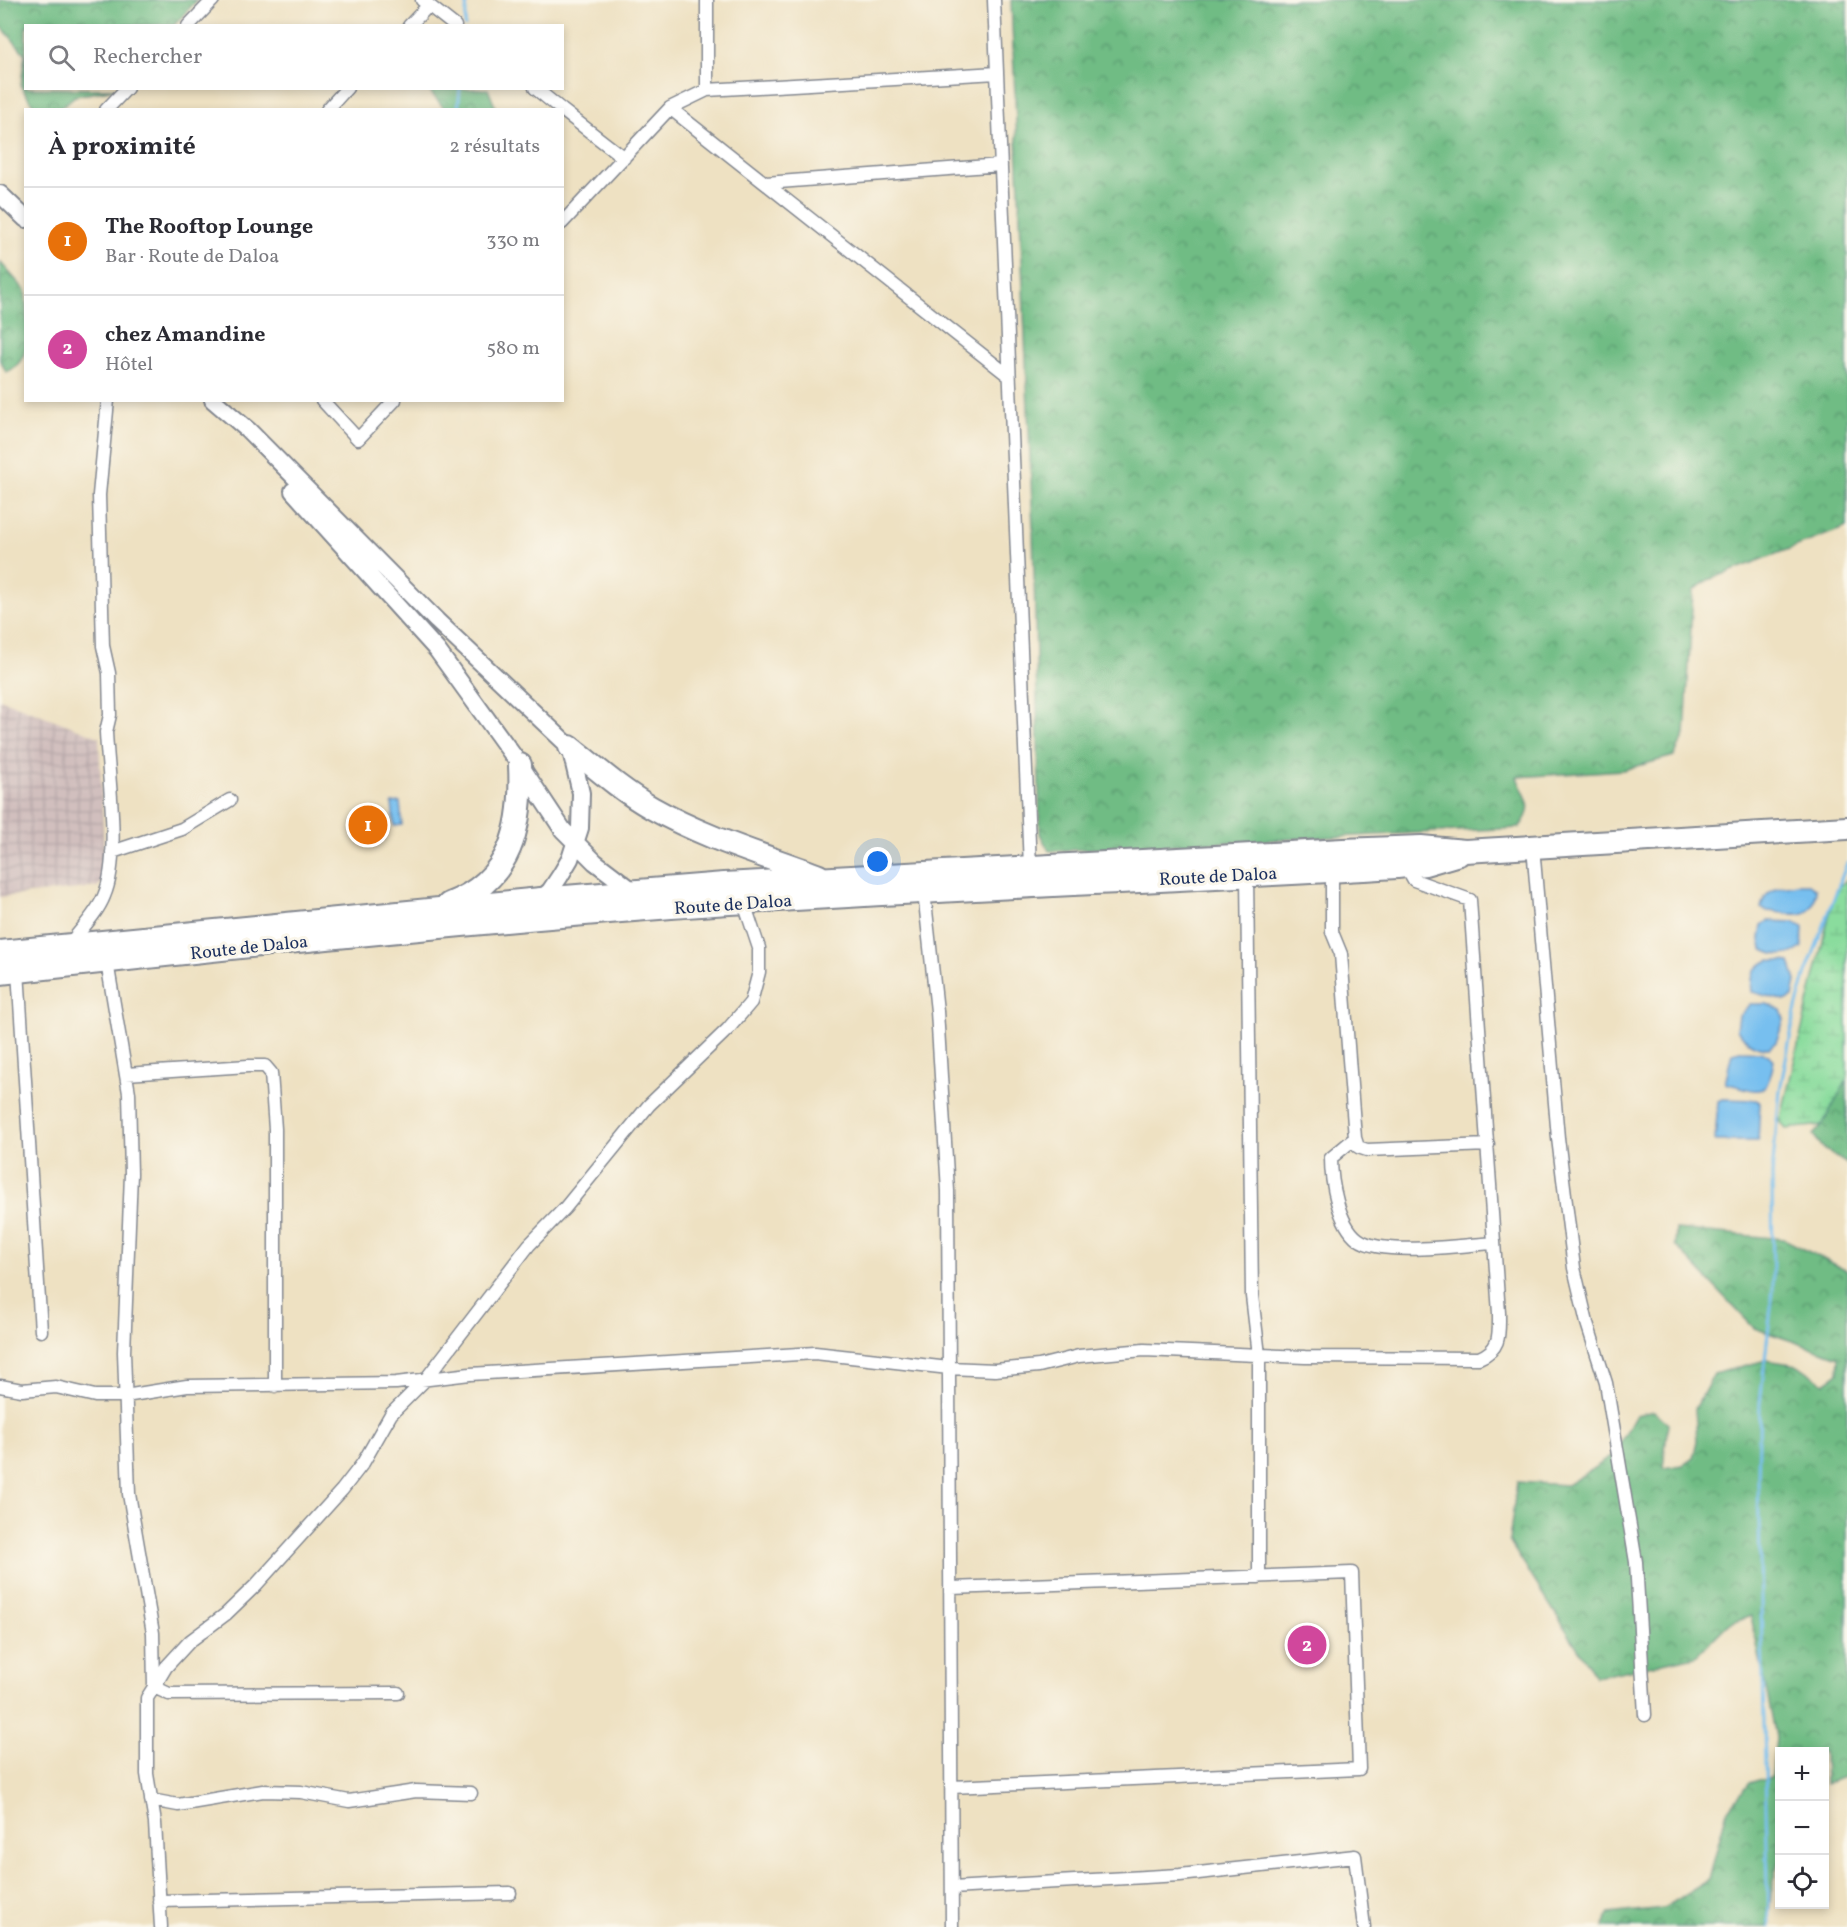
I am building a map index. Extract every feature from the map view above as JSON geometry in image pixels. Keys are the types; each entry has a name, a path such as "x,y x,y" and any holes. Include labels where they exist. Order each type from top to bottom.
{"highway":[{"path":"570,747 618,786 652,808 738,848 829,880"},
{"path":"436,909 467,897 484,883 507,855 520,815 520,765"},
{"path":"1465,851 1847,828"},
{"name":"Route de Daloa","path":"0,952 631,891 1412,847 1465,851"},
{"name":"Route de Daloa","path":"9,972 508,921 660,908 1406,866 1445,860 1465,851"}],"main road":[{"path":"0,194 24,217"},
{"path":"215,402 254,450 437,650 520,765 563,830 631,891 660,908"},
{"path":"230,418 248,430 413,597 570,747 581,793 582,813 576,844 550,891 508,921"}],"street":[{"path":"190,24 213,0"},
{"path":"707,0 707,90"},
{"path":"994,0 1030,867"},
{"path":"410,24 425,2 452,24"},
{"path":"564,221 670,108 707,90 997,73"},
{"path":"108,108 125,90"},
{"path":"329,108 345,90"},
{"path":"537,90 560,108"},
{"path":"670,108 1009,376"},
{"path":"564,112 624,158"},
{"path":"766,183 1000,165"},
{"path":"69,945 103,899 110,880 112,852 106,732 110,715 109,673 103,646 99,495 108,402"},
{"path":"324,402 358,439 393,402"},
{"path":"112,852 182,829 230,800"},
{"path":"1533,847 1558,1138 1574,1268 1587,1323 1606,1383 1634,1550 1645,1715"},
{"path":"0,1386 22,1390 56,1388 95,1396 125,1396 186,1386 396,1383 470,1374 815,1353 949,1368 995,1370 1039,1366 1079,1356 1144,1350 1469,1360 1491,1353 1499,1337 1470,900 1413,880 1406,866"},
{"path":"1332,870 1332,932 1341,954 1355,1138 1358,1147 1366,1150 1488,1145"},
{"path":"1247,874 1252,1296 1259,1355 1259,1577"},
{"path":"924,892 938,1011 948,1191 952,1927"},
{"path":"161,1927 147,1774 147,1698 166,1667 190,1641 226,1614 256,1585 342,1490 363,1463 391,1414 426,1379 503,1277 587,1182 649,1105 720,1037 751,1002 759,972 759,948 744,903"},
{"path":"107,962 126,1074 131,1174 124,1352 129,1494 153,1633 154,1687"},
{"path":"9,972 41,1331"},
{"path":"126,1074 248,1066 265,1066 271,1073 275,1129 275,1386"},
{"path":"1355,1138 1331,1158 1331,1179 1350,1231 1358,1239 1402,1250 1494,1243"},
{"path":"951,1588 1352,1574 1359,1769 951,1787"},
{"path":"154,1687 169,1694 398,1693"},
{"path":"151,1800 178,1804 263,1791 301,1792 349,1801 416,1791 471,1793"},
{"path":"952,1888 1180,1875 1354,1856 1364,1927"},
{"path":"159,1901 510,1893"}],"shaded area":[{"path":"0,699 99,737 105,880 97,887 0,897"}],"green space":[{"path":"0,0 197,0 175,24 24,24 24,53 0,25"},
{"path":"1011,0 1847,0 1847,527 1708,580 1693,591 1685,735 1674,756 1623,770 1517,777 1529,808 1519,828 1049,851 1040,834 1033,529"},
{"path":"24,62 24,90 109,90 75,96 60,108 51,108 34,106 21,86"},
{"path":"429,90 488,90 496,108 444,108"},
{"path":"0,262 24,289 24,352 15,367 6,372 0,359"},
{"path":"1847,880 1847,1080 1822,1125 1786,1129 1780,1121 1828,920 1837,888"},
{"path":"1847,1080 1847,1164 1824,1149 1813,1135 1822,1125"},
{"path":"1676,1229 1784,1239 1847,1271 1847,1776 1829,1783 1829,1747 1775,1747 1775,1878 1768,1927 1604,1927 1608,1914 1664,1908 1709,1880 1726,1813 1749,1783 1772,1776 1776,1737 1751,1616 1727,1625 1696,1656 1596,1677 1509,1541 1517,1482 1567,1485 1613,1456 1636,1415 1654,1411 1668,1423 1663,1468 1683,1465 1693,1458 1697,1441 1695,1409 1714,1374 1766,1360 1798,1365 1824,1383 1838,1373 1839,1357 1754,1328 1675,1245"}],"water":[{"path":"400,802 402,825 394,826 392,803"},
{"path":"1797,884 1809,884 1816,889 1815,900 1807,912 1793,914 1767,911 1761,908 1769,892"},
{"path":"1768,921 1794,922 1803,927 1802,947 1793,953 1783,955 1762,949 1760,939 1762,925"},
{"path":"1769,960 1790,962 1796,981 1793,997 1785,1001 1752,992 1754,973"},
{"path":"1750,1004 1767,1004 1781,1010 1784,1020 1776,1042 1769,1048 1750,1043 1737,1029 1739,1016"},
{"path":"1740,1051 1763,1053 1774,1060 1768,1082 1760,1090 1725,1083 1732,1053"},
{"path":"1722,1099 1760,1102 1758,1141 1715,1141 1718,1101"}],"waterway":[{"path":"465,24 467,0"},
{"path":"458,108 460,90"},
{"path":"1769,1927 1758,1479 1760,1403 1773,1290 1772,1174 1780,1090 1795,1012 1805,976 1847,863"}],"place":[{"name":"The Rooftop Lounge","path":"368,825"},
{"name":"chez Amandine","path":"1307,1645"}]}
